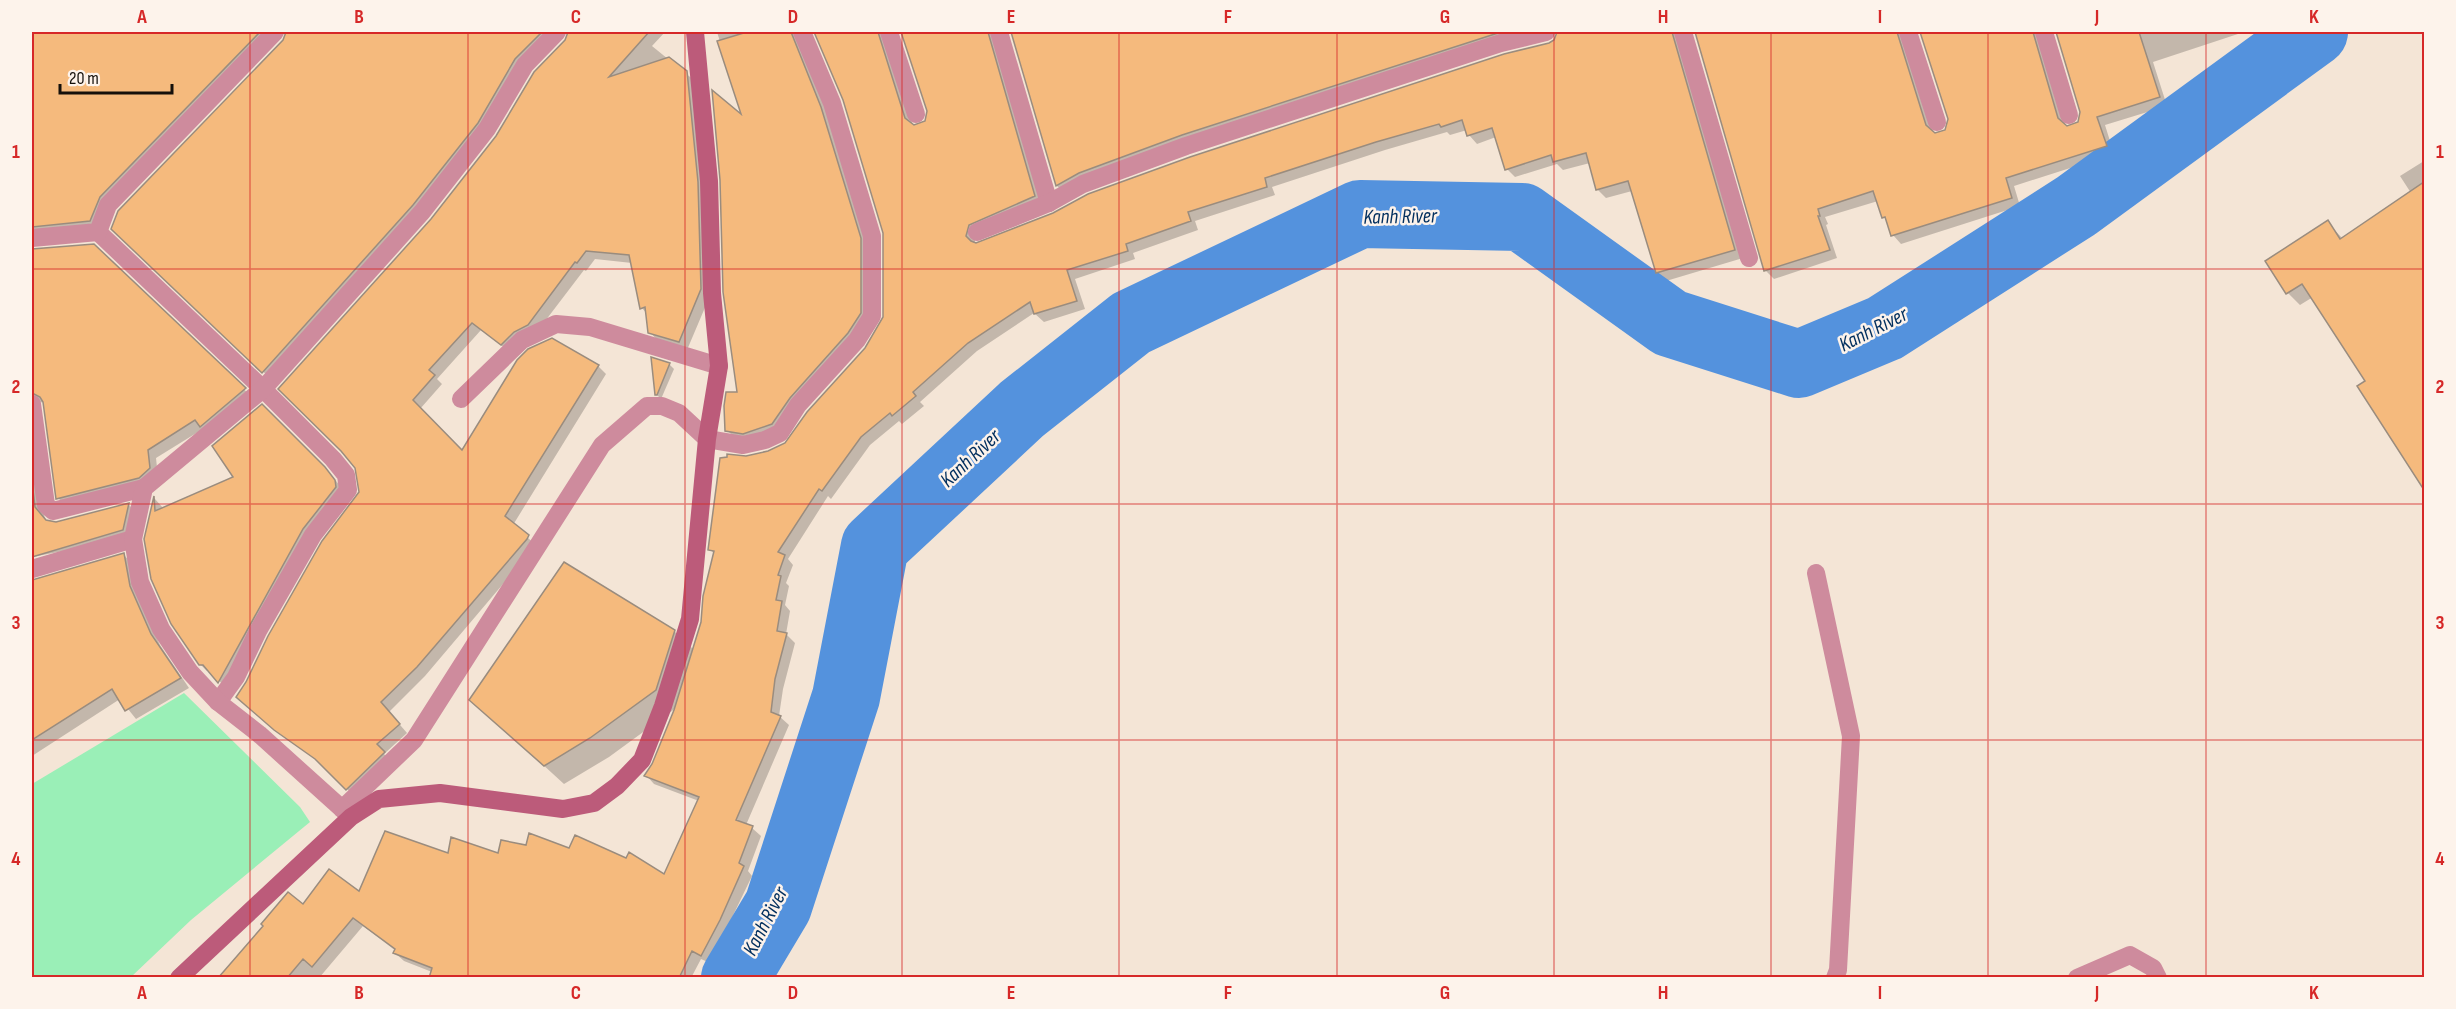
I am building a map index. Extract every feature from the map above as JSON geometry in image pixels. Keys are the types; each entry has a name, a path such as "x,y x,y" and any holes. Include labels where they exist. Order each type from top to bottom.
{"street":[{"path":"98,232 108,206 274,32"},
{"path":"32,404 46,505 53,511 144,488 263,388 422,212 487,129 525,65 557,32"},
{"path":"347,813 379,799 440,793 563,809 594,803 617,786 642,760 663,706 690,619 707,439 719,366 712,293 709,181 695,32"},
{"path":"179,978 347,813 414,740 602,445 647,406 662,406 679,412 707,439 743,445 780,433 798,405 857,340 872,316 872,236 832,103 802,32"},
{"path":"889,32 916,114"},
{"path":"999,32 1049,202"},
{"path":"977,232 1049,202 1083,184 1186,146 1502,44 1546,32"},
{"path":"1683,32 1749,258"},
{"path":"1908,32 1937,122"},
{"path":"2044,32 2069,115"},
{"path":"32,238 98,232 263,388 333,459 346,476 348,490 313,535 258,631 236,677 218,702"},
{"path":"461,399 522,340 556,324 590,327 719,366"},
{"path":"144,488 133,539 140,582 162,629 190,672 218,702 259,734 347,813"},
{"path":"32,569 133,539"},
{"path":"1816,573 1851,736 1838,970 1835,978"},
{"path":"2077,978 2130,955 2153,968 2158,978"}],"green space":[{"path":"184,693 300,807 310,822 191,920 131,977 32,977 32,784"}],"building":[{"path":"33,32 260,32 100,197 90,221 32,227"},
{"path":"286,32 542,32 515,59 478,123 413,205 262,373 111,229 118,211 283,40"},
{"path":"568,32 649,32 609,77 669,57 687,71 698,182 701,289 679,342 648,333 645,307 640,309 629,255 586,251 577,263 575,262 528,325 514,332 501,345 472,323 429,370 435,375 413,400 462,450 517,360 528,349 552,338 599,365 505,516 529,535 527,539 417,667 381,702 400,724 377,744 385,752 346,790 315,759 274,730 236,697 322,541 359,492 355,468 341,451 278,389 431,219 496,136 534,72 565,40"},
{"path":"747,32 791,32 821,107 861,238 861,313 848,333 790,398 772,424 743,434 725,431 726,392 737,392 723,292 720,180 712,90 741,114 717,41"},
{"path":"814,32 878,32 905,118 914,125 925,121 927,111 901,32 988,32 1035,196 969,225 966,236 976,243 1053,213 1088,194 1190,157 1504,54 1549,43 1554,40 1557,32 1672,32 1735,250 1656,273 1628,181 1596,190 1586,153 1553,162 1551,155 1505,170 1492,128 1467,136 1462,120 1441,127 1439,124 1376,142 1265,178 1267,187 1188,212 1191,221 1126,244 1128,251 1067,270 1077,301 1034,314 1030,302 968,343 913,392 916,396 892,416 890,413 861,437 822,491 819,489 778,552 785,555 778,575 781,576 776,600 782,601 777,631 787,633 775,679 771,712 781,716 736,820 753,826 739,863 744,866 701,956 692,951 679,978 429,978 432,968 393,953 395,949 353,918 312,967 303,959 287,978 218,978 263,926 261,924 288,892 303,904 329,869 359,891 385,831 448,853 451,837 498,853 501,840 526,845 529,833 569,848 575,835 626,858 629,852 664,874 699,797 644,776 652,764 674,710 701,622 703,596 714,551 708,550 720,458 727,457 727,454 746,456 768,451 785,443 807,412 865,348 883,317 883,233 843,100"},
{"path":"1011,32 1501,32 1182,135 1079,173 1056,186"},
{"path":"1695,32 1897,32 1926,125 1935,133 1945,130 1948,119 1920,32 2033,32 2058,118 2067,126 2078,122 2080,112 2056,32 2139,32 2160,97 2097,117 2107,146 2006,178 2012,198 1891,236 1873,191 1818,209 1820,216 1818,216 1830,250 1764,271"},
{"path":"2424,182 2424,490 2357,386 2365,381 2302,284 2286,294 2265,261 2328,220 2340,239"},
{"path":"94,244 246,388 200,427 195,420 148,450 150,468 139,478 56,499 43,402 40,397 32,393 32,249"},
{"path":"651,357 670,363 657,395 655,395"},
{"path":"262,404 325,467 335,480 336,487 303,529 218,683 203,665 199,665 171,624 151,579 144,539 154,496 155,511 233,477 212,446"},
{"path":"32,482 35,507 46,520 56,522 129,503 123,530 32,557"},
{"path":"124,553 130,586 151,634 181,678 125,711 112,689 32,740 32,580"},
{"path":"564,562 675,630 656,690 590,738 544,766 469,700"}],"waterway":[{"name":"Kanh River","path":"735,978 778,906 846,697 875,546 1022,409 1131,323 1360,214 1522,217 1670,323 1799,364 1885,328 2076,206 2314,32"}]}
